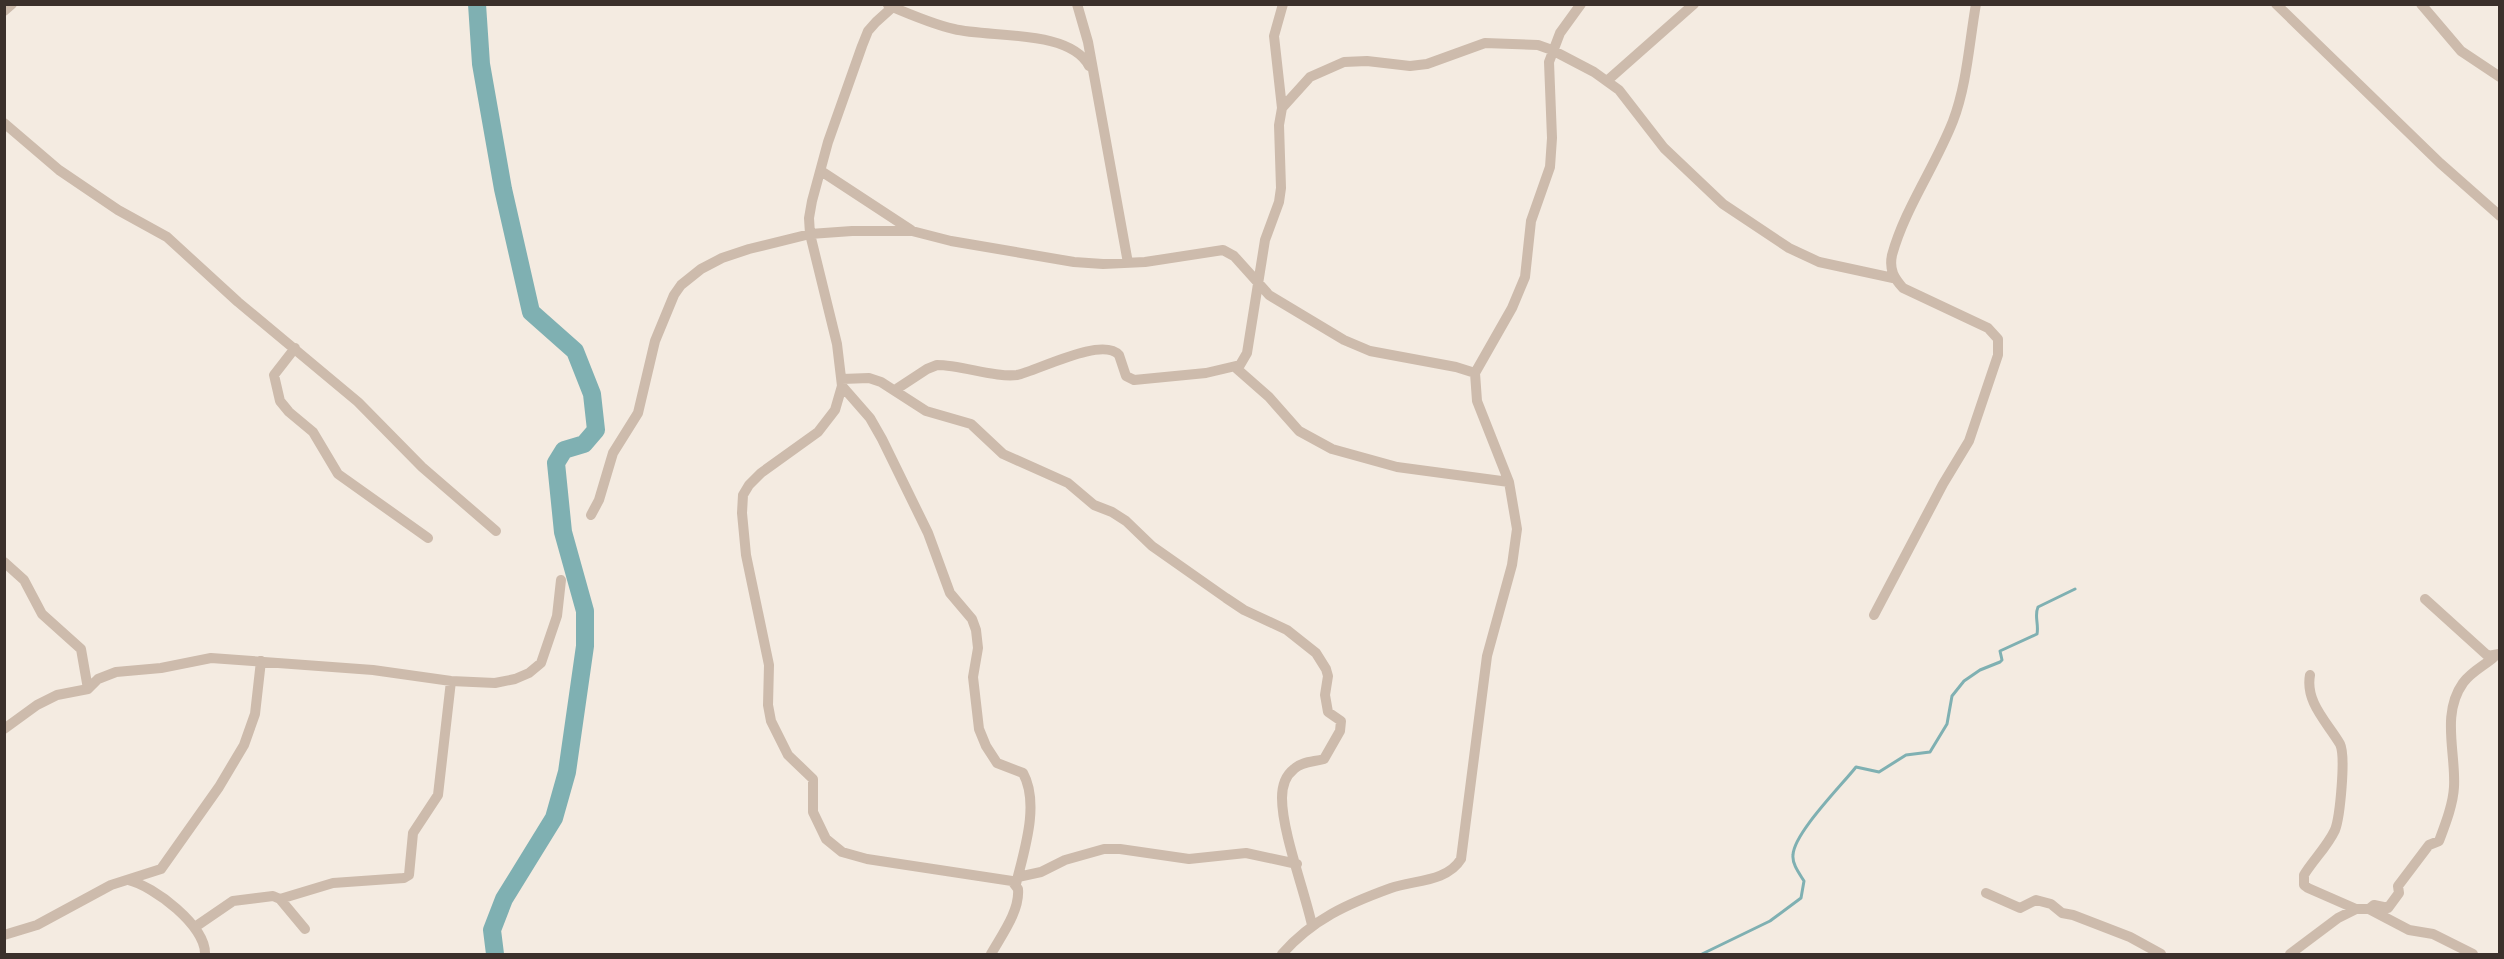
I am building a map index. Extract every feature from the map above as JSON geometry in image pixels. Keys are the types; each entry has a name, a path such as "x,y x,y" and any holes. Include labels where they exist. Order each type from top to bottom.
{"street":[{"path":"4,11 12,4"},
{"path":"1077,4 1088,42 1091,69 1114,178 1128,263"},
{"path":"895,390 937,365 1017,375 1061,358 1110,350 1119,355 1126,376 1134,380 1236,368 1244,361 1248,353 1265,240 1276,211 1281,188 1279,125 1282,108 1274,36 1283,4"},
{"path":"1282,954 1312,925 1344,907 1375,894 1447,872 1461,859 1487,656 1501,612 1516,550 1517,529 1509,482 1477,401 1475,373 1512,308 1527,266 1531,221 1550,167 1552,138 1549,73 1552,50 1560,33 1581,4"},
{"path":"1608,80 1694,4"},
{"path":"1893,278 1892,257 1900,234 1938,156 1963,91 1976,4"},
{"path":"2276,4 2440,163 2499,216"},
{"path":"2421,4 2461,51 2499,77"},
{"path":"1091,69 1082,55 1063,45 1010,35 953,29 892,5 868,31 833,126 809,218 810,234 837,344 842,382 834,410 827,421 802,444 761,472 743,495 744,539 769,665 768,705 771,721 788,755 813,779 813,812 826,839 842,852 867,859 1017,880 1041,872 1065,860 1104,849 1120,849 1189,859 1207,859 1246,853 1297,864"},
{"path":"1282,108 1310,77 1344,62 1367,61 1410,66 1427,64 1485,43 1538,45 1608,80 1632,105 1664,148 1723,204 1789,248 1819,262 1893,278 1903,288 1988,328 1998,339 1998,355 1969,441 1942,484 1874,615"},
{"path":"4,123 67,176 118,210 167,237 238,302 358,402 422,467 496,531"},
{"path":"821,171 912,231"},
{"path":"591,515 599,500 613,453 638,413 655,341 681,285 701,269 722,258 810,234 912,231 951,241 1074,262 1103,264 1128,263 1223,250 1234,256 1269,295 1344,340 1370,351 1456,367 1475,373"},
{"path":"295,348 273,375 284,408 313,432 338,474 428,538"},
{"path":"1236,368 1269,397 1299,431 1332,449 1397,467 1509,482"},
{"path":"842,382 869,378 895,390 926,411 971,424 993,446 1013,460 1068,483 1094,505 1126,521 1152,546 1226,598 1287,630 1316,653 1328,675 1325,695 1328,712 1341,721 1340,730 1324,759 1304,763 1295,768 1283,786 1283,810 1312,925"},
{"path":"842,382 870,418 882,439 928,533 950,593 972,619 978,648 974,677 980,734 992,759 1023,773 1029,784 1028,830 1017,880 1019,894 1007,926 991,954"},
{"path":"4,562 24,580 42,614 81,649 88,689"},
{"path":"4,729 22,714 57,694 88,689 98,679 116,672 161,668 211,658 383,671 451,681 495,682 515,679 529,673 541,663 557,616 561,580"},
{"path":"2425,599 2472,644 2488,656 2497,655"},
{"path":"2369,909 2374,905 2388,908 2399,893 2398,886 2429,845 2439,841 2454,788 2450,715 2454,699 2472,673 2497,655"},
{"path":"4,935 37,925 98,892 155,871 165,864 244,745 255,714 261,661"},
{"path":"2310,675 2307,688 2342,750 2343,781 2336,828 2304,875 2303,880 2308,888 2356,909 2369,909 2409,930 2433,934 2474,954"},
{"path":"280,899 333,883 404,878 409,875 413,833 438,795 451,681"},
{"path":"128,880 151,888 195,927 206,945 206,954"},
{"path":"1986,893 2020,909 2036,900 2050,904 2062,913 2100,924 2161,954"},
{"path":"195,927 233,901 273,896 280,899 305,929"},
{"path":"2290,954 2338,918 2356,909"}],"waterway":[{"path":"477,4 481,64 503,189 531,312 575,351 592,394 596,430 584,444 564,450 556,463 563,532 585,611 585,646 567,772 554,818 504,899 492,930 495,954"},
{"path":"1702,954 1770,921 1801,898 1804,881 1794,862 1795,846 1810,822 1856,767 1879,772 1906,755 1930,752 1947,724 1952,696 1964,681 1980,670 2000,662 2002,660 2000,651 2037,634 2038,607 2075,589"}]}
